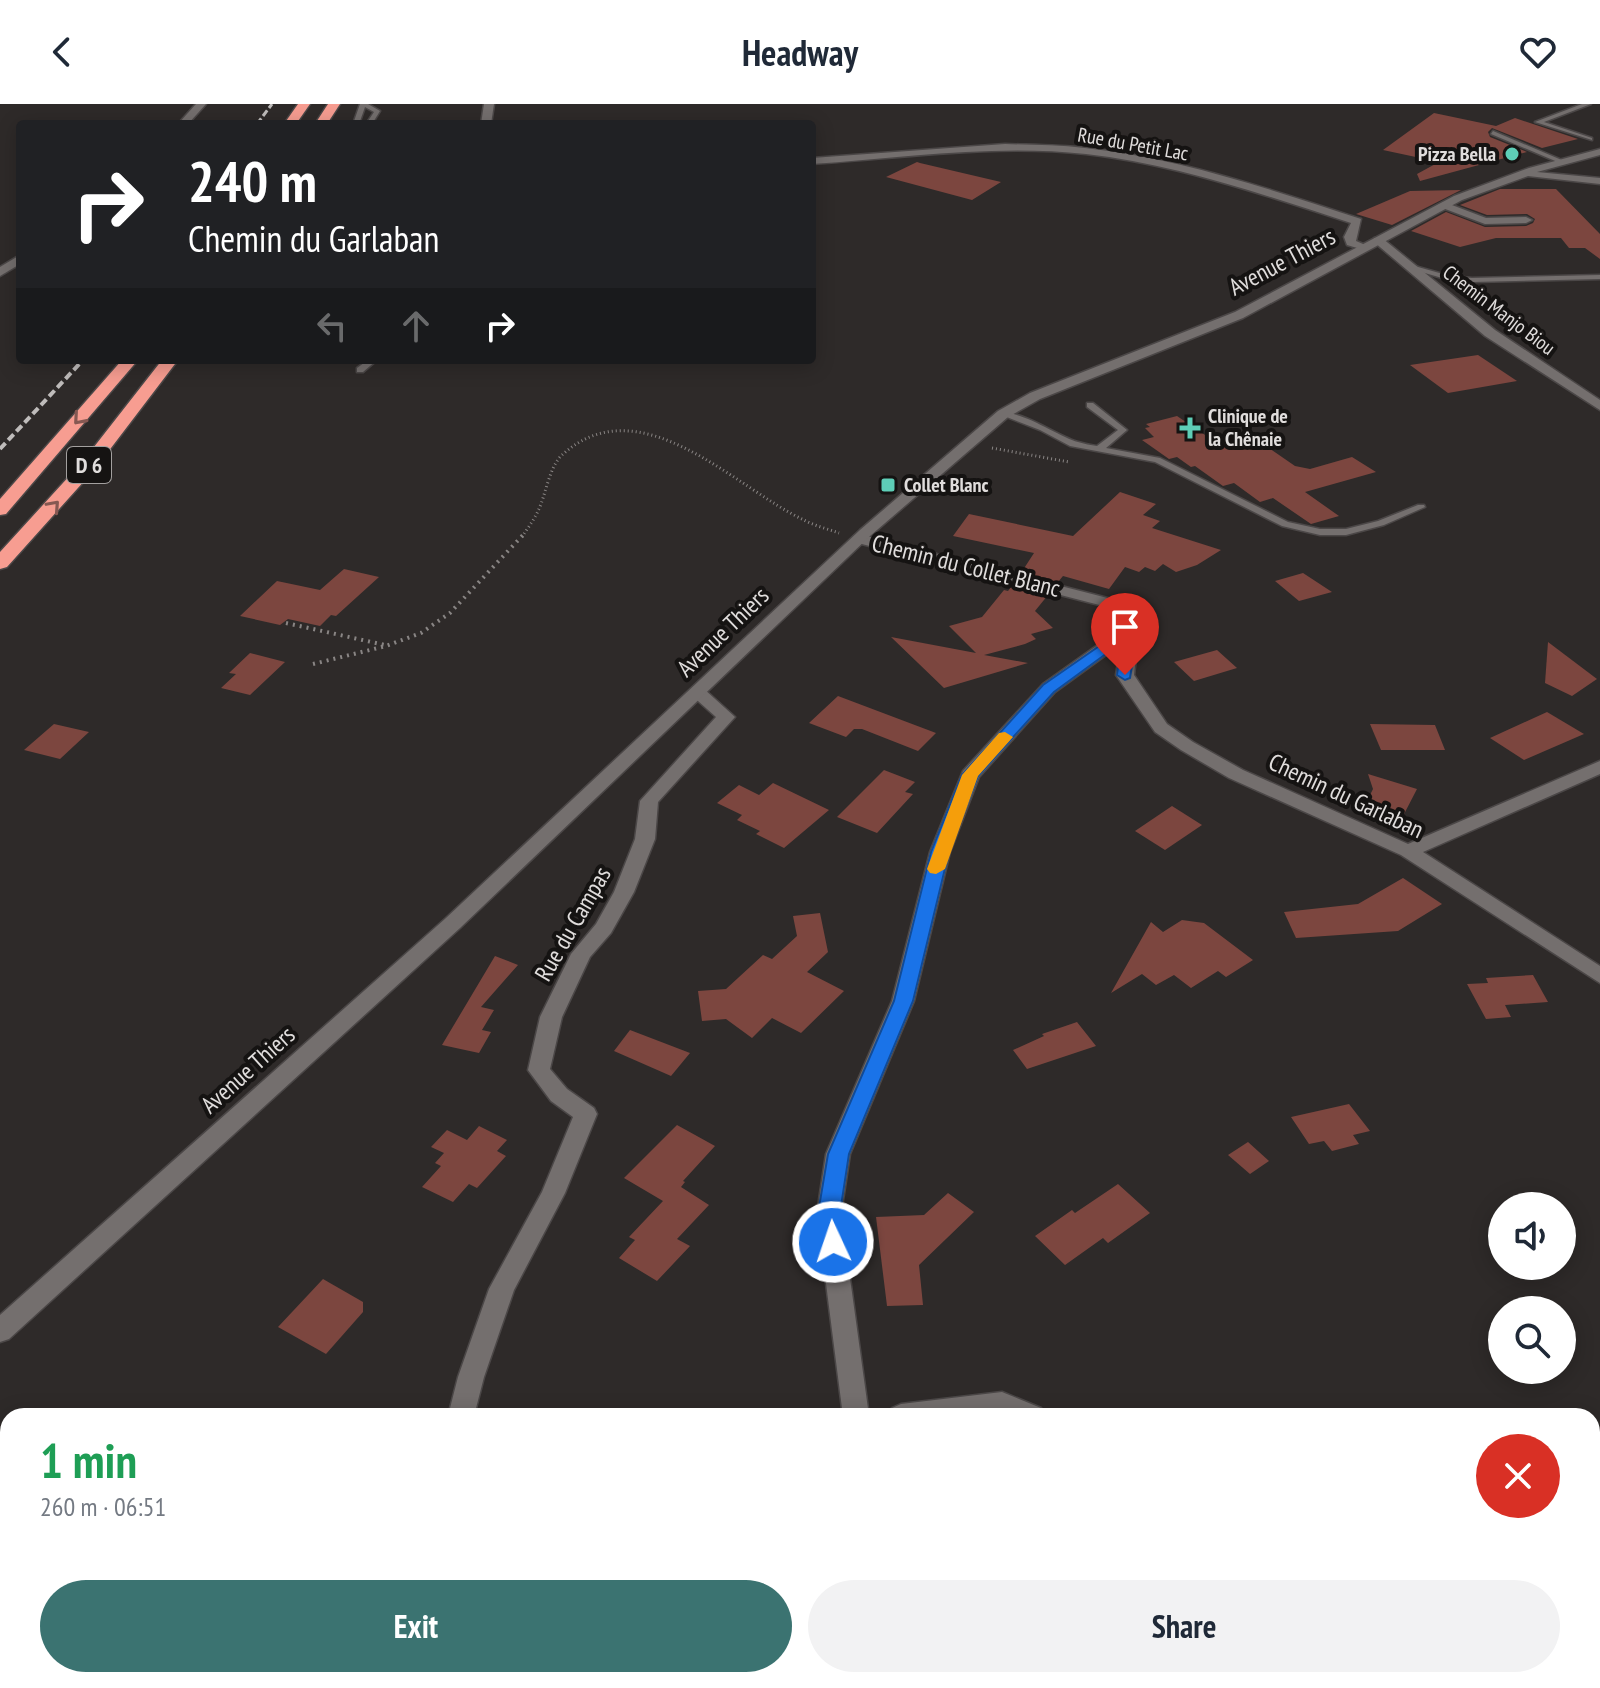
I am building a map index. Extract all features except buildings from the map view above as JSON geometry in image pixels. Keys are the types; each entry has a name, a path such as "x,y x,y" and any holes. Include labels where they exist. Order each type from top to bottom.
{"highway":[{"name":"D 6","path":"0,510 127,364"},
{"name":"D 6","path":"0,563 75,482 167,364"}],"street":[{"path":"187,120 201,104"},
{"name":"Rue du Petit Lac","path":"816,161 993,148 1086,151 1155,163 1280,196 1357,221 1350,237 1351,243 1364,247"},
{"name":"Avenue Thiers","path":"0,1331 453,923 859,539 1003,414 1035,396 1239,315 1444,205 1521,174 1600,152"},
{"path":"1521,174 1600,181 1556,164"},
{"path":"1444,205 1485,221 1526,220"},
{"name":"Chemin Manjo Biou","path":"1378,240 1490,333 1600,406"},
{"name":"Chemin du Collet Blanc","path":"859,539 1121,606 1130,618 1131,629"},
{"path":"855,1408 829,1213 838,1154 903,1001 940,852 970,775 1049,688 1131,629"},
{"name":"Chemin du Garlaban","path":"1131,629 1125,675 1161,728 1236,774 1408,851 1600,976"},
{"name":"Rue du Campas","path":"463,1408 502,1289 553,1193 586,1114 559,1095 539,1070 551,1017 581,954 604,928 624,892 645,839 649,801 726,717 698,693"},
{"path":"1408,851 1600,767"},
{"path":"968,1408 1002,1404 1012,1408"}],"lane":[{"path":"1588,104 1538,122 1590,139"},
{"path":"364,105 383,115 380,120"},
{"path":"371,120 377,111"},
{"path":"1493,133 1556,164"},
{"path":"1414,267 1449,278 1472,280 1600,277"},
{"path":"360,370 368,364"},
{"path":"1090,405 1123,430 1099,449"},
{"path":"1003,414 1043,428 1073,444 1157,460 1285,524 1320,532 1346,532 1381,523 1421,507"}],"path":[{"path":"313,664 386,646 421,633 450,613 518,543 538,512 559,457 587,437 625,431 661,437 700,455 803,520 859,539"},
{"path":"967,444 1071,463"},
{"path":"286,623 386,646"}],"railway":[{"path":"260,120 272,104"},
{"path":"0,449 79,364"}],"slow traffic":[{"path":"936,869 970,775 1005,737"}],"place":[{"name":"Pizza Bella","path":"1512,154"},
{"name":"Clinique de la Chênaie","path":"1190,428"},
{"name":"Collet Blanc","path":"888,485"}],"route":[{"path":"833,1242 829,1213 838,1154 903,1001 940,852 970,775 1049,688 1131,629 1125,675"}]}
